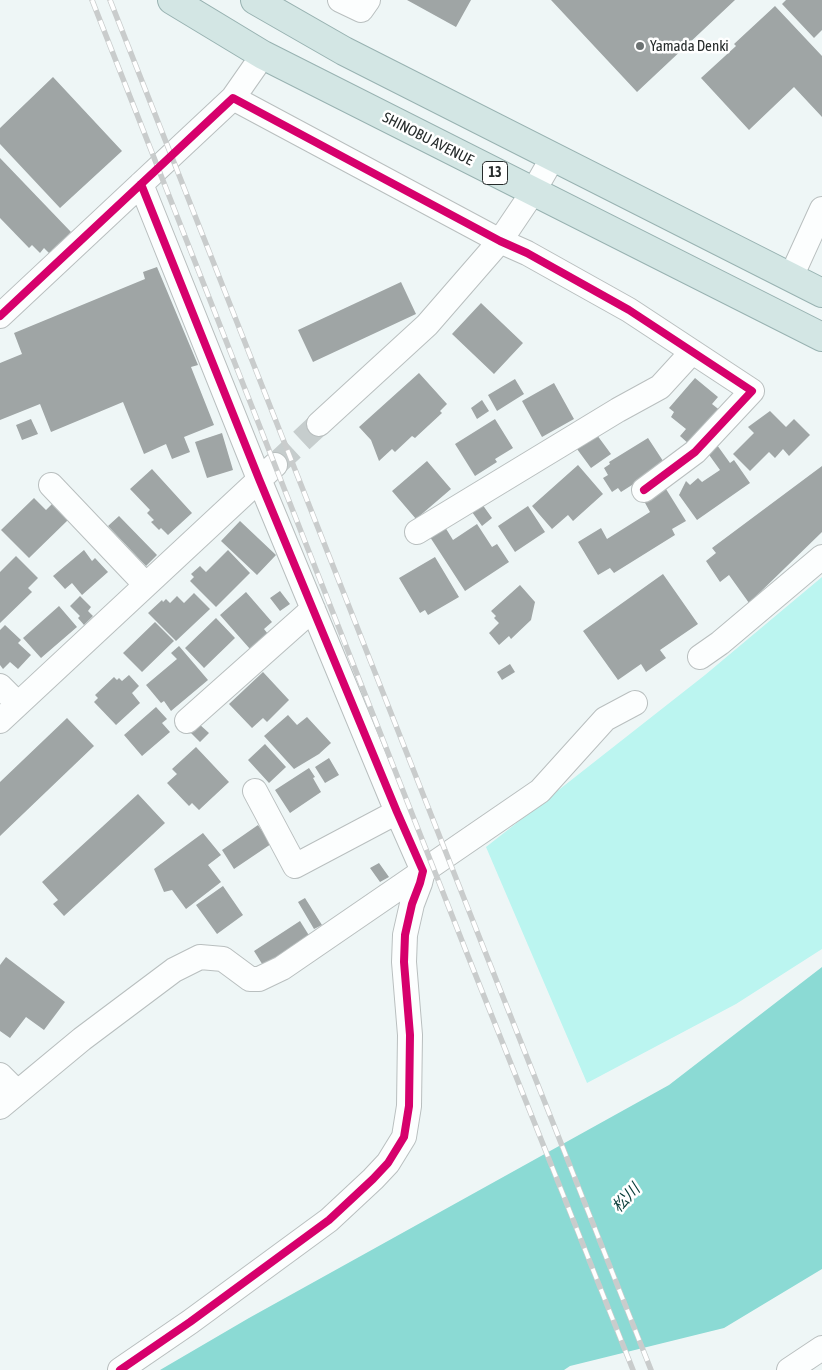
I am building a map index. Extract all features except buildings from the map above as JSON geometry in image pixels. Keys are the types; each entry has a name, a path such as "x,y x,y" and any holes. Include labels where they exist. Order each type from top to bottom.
{"highway":[{"name":"SHINOBU AVENUE","path":"172,0 263,55 822,337"},
{"path":"255,0 344,51 822,293"}],"street":[{"path":"340,0 361,10 368,0"},
{"path":"0,316 233,98 263,55"},
{"path":"233,98 500,241 527,253 629,310 752,391 695,452 644,490"},
{"path":"319,424 427,324 500,241 553,158"},
{"path":"120,1370 190,1322 329,1220 388,1163 404,1137 409,1106 410,1034 404,962 405,935 412,904 423,872 314,609 267,472 141,184"},
{"path":"791,277 822,209"},
{"path":"418,532 618,410 660,387 692,352"},
{"path":"0,721 267,472"},
{"path":"51,485 146,585"},
{"path":"700,657 720,643 822,557"},
{"path":"187,721 314,609"},
{"path":"0,686 18,704"},
{"path":"0,1075 9,1100 82,1039 174,970 200,957 223,959 250,980 259,979 282,968 540,790 605,719 635,703"},
{"path":"255,791 295,866 397,812"},
{"path":"789,1370 822,1348"}],"shaded area":[{"path":"822,577 822,949 736,1004 587,1083 486,847 705,675"}],"water":[{"name":"松川","path":"822,967 822,1269 724,1328 570,1366 564,1370 160,1370 249,1318 669,1085"}],"tunnel":[{"path":"275,465 319,424"}],"railway":[{"path":"92,0 633,1370"},
{"path":"110,0 651,1370"}],"cycle path":[{"path":"0,316 233,98 500,241 527,253 629,310 752,391 695,452 644,490"},
{"path":"120,1370 190,1322 329,1220 388,1163 404,1137 409,1106 410,1035 404,962 405,935 412,904 423,871 259,479 141,184"}],"place":[{"name":"Yamada Denki","path":"640,46"}]}
